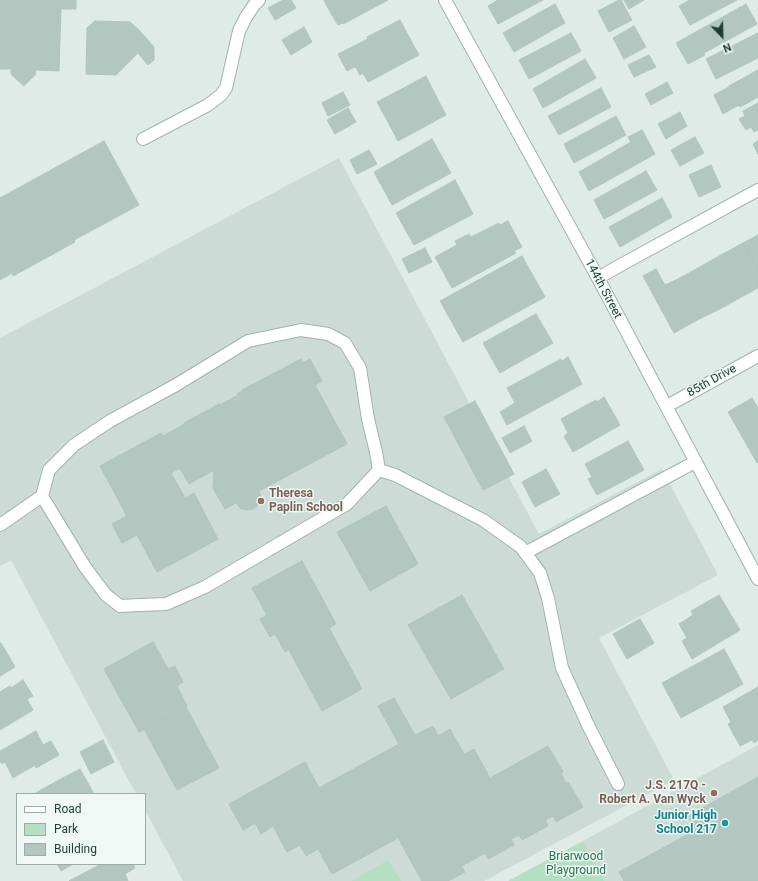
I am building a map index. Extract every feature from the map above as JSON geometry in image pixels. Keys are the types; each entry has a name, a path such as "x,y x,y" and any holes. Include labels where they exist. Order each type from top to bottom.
{"street":[{"path":"143,139 208,105 221,95 226,88 240,31 246,17 259,0"},
{"name":"144th Street","path":"445,0 598,278 758,579"},
{"path":"598,278 758,190"},
{"path":"0,525 42,496 49,470 74,445 110,421 176,385 248,341 301,330 328,334 345,343 360,368 368,419 379,470"},
{"name":"85th Drive","path":"667,406 758,356"},
{"path":"525,552 695,462"},
{"path":"379,470 395,475 484,520 521,547 525,552 540,573 544,585 562,668 588,725 618,784"},
{"path":"42,496 85,567 106,595 120,606 166,604 205,587 347,504 379,470"}],"shaded area":[{"name":"Theresa Paplin School","path":"339,158 539,534 662,469 718,575 599,638 674,780 484,881 183,881 146,812 146,793 135,793 11,560 0,566 0,338"},
{"name":"J.S. 217Q - Robert A. Van Wyck","path":"758,745 758,881 605,881 583,841"}],"green space":[{"name":"Briarwood Playground","path":"583,841 605,881 508,881"},
{"path":"388,860 401,881 351,881"}],"building":[{"path":"0,0 76,0 76,9 61,9 59,71 36,70 35,75 24,86 11,74 11,69 0,69"},
{"path":"283,0 291,0 296,8 275,20 268,8"},
{"path":"324,0 347,0 329,10"},
{"path":"347,0 388,0 343,24 338,25 329,10"},
{"path":"498,0 543,0 498,24 488,6"},
{"path":"621,0 632,20 609,32 598,11"},
{"path":"624,0 644,0 629,9"},
{"path":"690,0 737,0 690,25 679,6"},
{"path":"555,4 565,23 514,52 503,33"},
{"path":"746,4 757,24 704,53 705,55 688,64 676,43"},
{"path":"400,20 409,37 347,71 338,54 368,39 367,37"},
{"path":"95,21 130,22 154,47 154,60 148,65 138,53 116,75 86,74 87,28"},
{"path":"634,26 646,47 624,59 613,38"},
{"path":"304,27 312,42 291,55 282,40"},
{"path":"571,33 581,51 529,79 519,60"},
{"path":"758,33 758,58 716,79 706,59"},
{"path":"409,37 419,55 368,82 363,73 360,75 355,66"},
{"path":"649,55 656,67 634,77 628,65"},
{"path":"585,59 596,78 543,108 533,89"},
{"path":"758,70 758,97 723,114 714,95"},
{"path":"426,76 436,96 388,122 377,102"},
{"path":"667,82 673,93 651,105 645,94"},
{"path":"601,88 611,107 559,135 548,116"},
{"path":"343,92 350,105 328,116 322,103"},
{"path":"436,96 446,115 398,141 388,122"},
{"path":"758,103 758,130 754,132 751,127 746,130 739,119 745,116 743,111"},
{"path":"348,108 356,122 335,134 327,120"},
{"path":"680,112 687,126 666,139 658,124"},
{"path":"616,116 626,135 574,163 564,144"},
{"path":"642,130 655,154 589,191 579,172 631,142 628,137"},
{"path":"695,137 704,153 680,166 671,150"},
{"path":"432,139 451,173 392,205 374,172"},
{"path":"104,141 139,205 74,240 75,242 13,276 12,273 0,280 0,198"},
{"path":"758,141 758,154 753,144"},
{"path":"369,150 377,164 357,174 350,160"},
{"path":"711,165 721,187 699,197 689,175"},
{"path":"646,171 657,190 604,219 594,200"},
{"path":"455,180 473,214 414,245 396,213"},
{"path":"662,198 672,217 620,247 609,227"},
{"path":"508,221 522,247 514,251 516,253 452,288 435,257 457,245 455,241 469,234 471,237 499,223 500,225"},
{"path":"758,235 758,272 743,243"},
{"path":"743,243 758,272 758,288 743,296 721,255"},
{"path":"425,248 432,262 409,273 402,259"},
{"path":"721,255 743,296 720,309 698,268"},
{"path":"522,256 545,297 463,342 440,301"},
{"path":"698,268 720,309 699,319 678,279"},
{"path":"656,269 665,285 678,279 699,319 674,333 643,276"},
{"path":"536,314 553,343 500,373 483,343"},
{"path":"568,357 582,384 507,425 500,412 515,403 507,388 561,359 562,361"},
{"path":"301,359 303,363 310,359 322,381 315,385 347,444 259,491 261,497 257,506 253,509 247,510 241,509 236,503 225,509 213,488 214,470 189,484 180,468 171,473 185,498 194,493 218,539 157,572 137,535 122,543 112,524 127,516 100,466 161,433 163,436 185,424 184,423 238,395 237,394 242,390"},
{"path":"604,397 620,425 573,452 564,436 568,433 561,419 596,400 597,402"},
{"path":"752,398 758,408 757,463 728,412"},
{"path":"475,401 514,474 483,490 444,417"},
{"path":"524,426 532,441 510,453 502,438"},
{"path":"628,441 644,470 597,495 588,479 592,477 585,464"},
{"path":"546,469 560,494 535,507 522,482"},
{"path":"386,506 418,564 370,591 337,532"},
{"path":"302,561 336,624 285,652 275,634 270,637 260,619 267,615 252,588"},
{"path":"462,595 504,669 451,699 408,625"},
{"path":"719,595 740,630 692,659 682,641 687,638 679,624 693,615 691,611"},
{"path":"640,619 654,643 627,659 613,634"},
{"path":"329,628 362,689 322,711 289,650"},
{"path":"153,642 168,669 175,666 183,682 177,686 187,706 139,732 104,669"},
{"path":"0,643 15,667 0,676"},
{"path":"724,649 743,684 681,718 662,683"},
{"path":"23,680 33,696 27,699 33,710 0,730 0,692 10,686 11,688"},
{"path":"758,687 758,740 754,743 752,740 740,746 728,724 731,722 723,707"},
{"path":"394,698 415,735 433,726 438,736 450,729 464,754 474,749 490,778 548,746 563,772 561,773 566,783 568,782 583,807 556,822 553,816 545,820 548,826 522,840 519,835 511,839 514,845 488,859 485,853 462,866 465,872 448,881 422,881 398,838 332,874 318,849 306,856 300,845 287,852 273,826 261,834 255,823 243,830 229,804 305,762 319,788 399,744 378,706"},
{"path":"186,707 219,768 177,790 144,729"},
{"path":"36,731 43,745 51,741 59,755 36,768 35,765 13,778 5,762 2,764 0,761 0,751"},
{"path":"103,740 114,762 91,774 80,752"},
{"path":"80,769 93,793 36,793"},
{"name":"Junior High School 217","path":"758,777 758,881 624,881 619,872 696,830 688,816"},
{"path":"58,865 71,865 61,871"},
{"path":"99,865 134,865 135,868 125,874 128,881 69,881"}],"place":[{"name":"Theresa Paplin School","path":"261,501"},
{"name":"J.S. 217Q - Robert A. Van Wyck","path":"714,793"},
{"name":"Junior High School 217","path":"725,823"}]}
